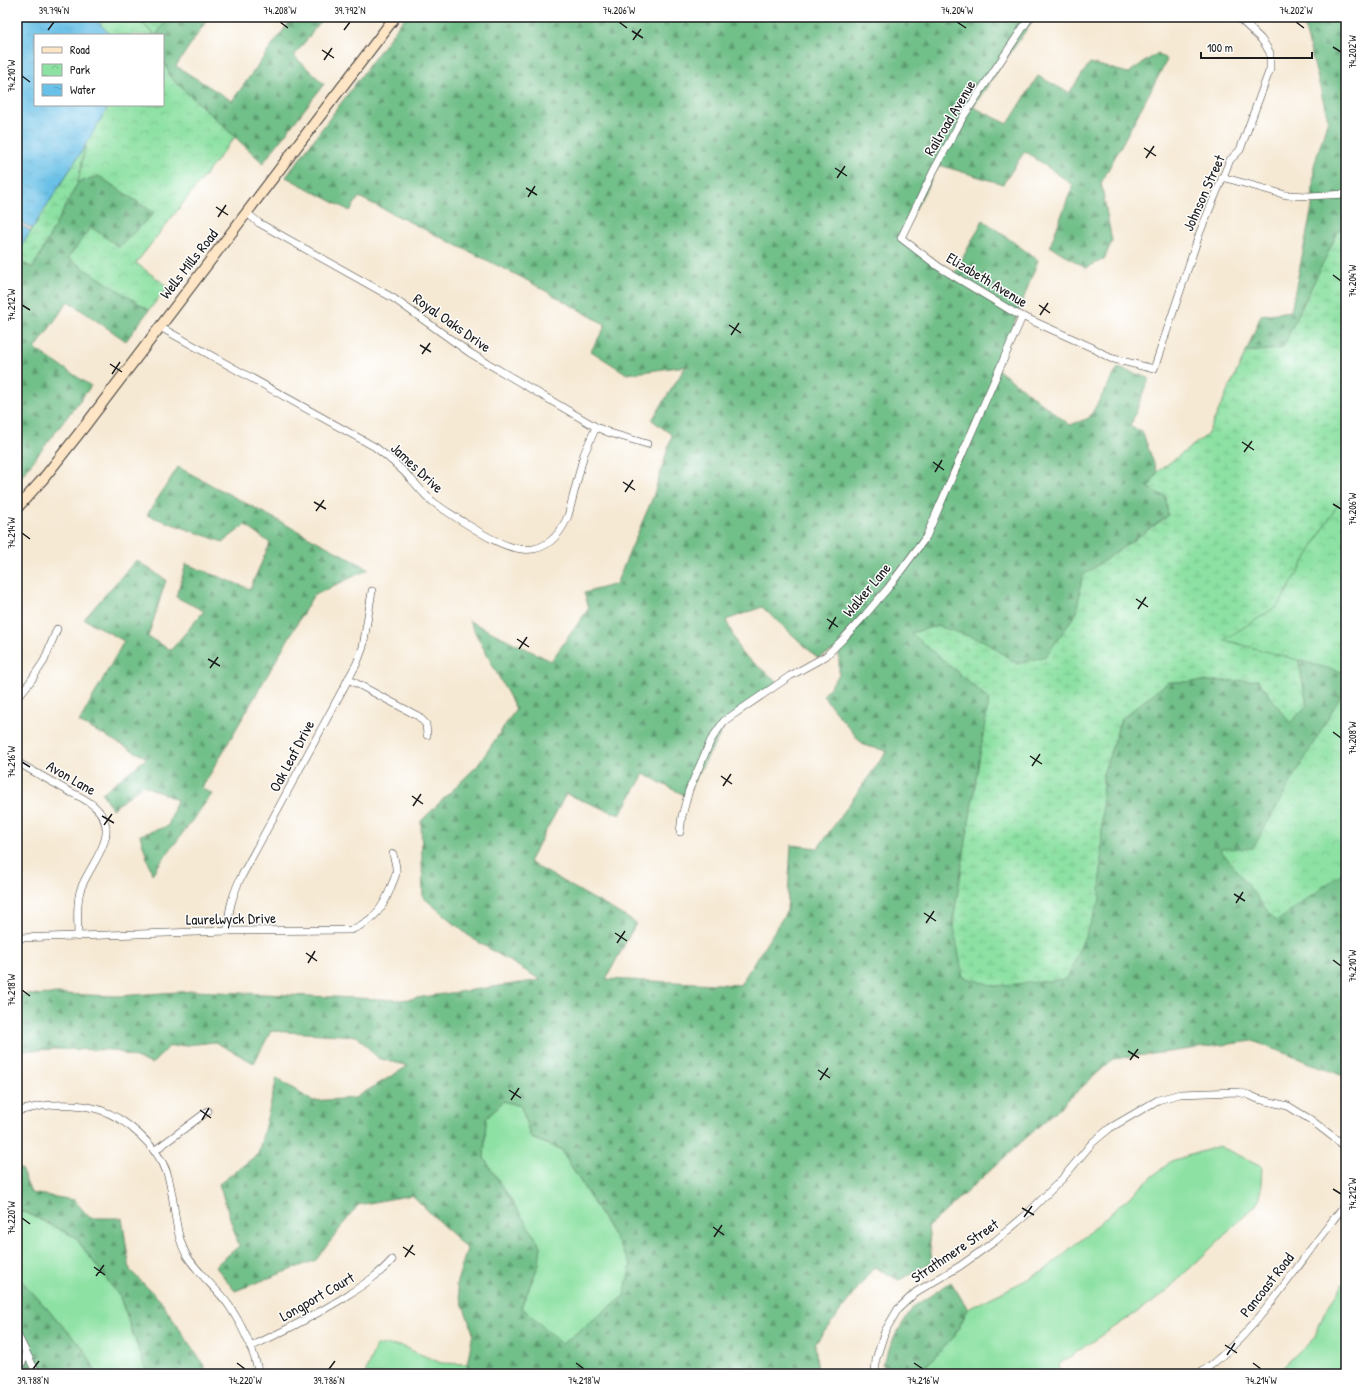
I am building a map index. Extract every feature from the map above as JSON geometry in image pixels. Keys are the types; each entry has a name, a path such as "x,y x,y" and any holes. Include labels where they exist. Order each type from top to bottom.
{"main road":[{"name":"Wells Mills Road","path":"17,508 57,462 395,17"}],"street":[{"name":"Railroad Avenue","path":"901,238 933,172 963,117 1030,17"},
{"name":"Johnson Street","path":"1154,369 1200,232 1222,176 1230,160 1240,150 1270,69 1270,53 1266,46 1261,39 1238,17"},
{"path":"1222,176 1286,195 1309,196 1346,194"},
{"name":"Royal Oaks Drive","path":"247,213 259,223 393,298 470,353 596,426 610,433 647,444"},
{"name":"Elizabeth Avenue","path":"901,238 939,267 1022,317 1093,348 1110,358 1154,369"},
{"name":"Walker Lane","path":"680,832 682,816 689,790 710,740 724,721 790,676 826,656 888,588 926,538 1022,317"},
{"name":"James Drive","path":"160,327 375,447 390,458 432,501 490,539 519,550 529,550 548,543 564,526 584,454 596,426"},
{"name":"Oak Leaf Drive","path":"228,931 231,900 240,879 357,663 363,647 372,591"},
{"path":"17,698 44,661 57,628"},
{"path":"348,680 418,716 426,724 426,735"},
{"name":"Avon Lane","path":"17,762 89,802 103,815 106,827 102,851 82,884 79,894 78,937"},
{"name":"Laurelwyck Drive","path":"17,938 228,931 351,930 362,925 376,914 387,899 396,872 393,854"},
{"name":"Strathmere Street","path":"875,1374 876,1359 885,1331 898,1309 916,1292 960,1266 1011,1228 1062,1179 1092,1143 1110,1128 1158,1100 1187,1093 1238,1092 1258,1099 1288,1106 1316,1124 1337,1140 1346,1150"},
{"path":"17,1111 52,1104 93,1107 112,1114 131,1126 144,1139 160,1158 167,1172 181,1240 187,1255 196,1268 230,1307 257,1363 259,1374"},
{"path":"154,1151 208,1111"},
{"name":"Pancoast Road","path":"1199,1374 1235,1344 1279,1294 1311,1248 1346,1203"},
{"name":"Longport Court","path":"250,1347 290,1329 320,1312 366,1283 392,1260"},
{"path":"17,1334 36,1374"},
{"path":"17,1367 24,1361 25,1351"},
{"path":"21,1374 31,1372 36,1374"}],"green space":[{"path":"94,17 135,17 154,34 109,34"},
{"path":"135,17 168,17 157,34"},
{"path":"168,17 209,17 176,66 232,101 293,17 324,17 294,56 324,84 263,163 170,77 164,60 164,34 157,34"},
{"path":"405,17 1035,17 973,107 1008,124 1038,76 1069,93 1090,63 1128,73 1158,53 1167,60 1101,183 1112,241 1104,259 1086,268 1050,246 1073,185 1025,151 1003,184 939,165 900,238 954,274 983,220 1038,260 997,369 1070,425 1089,418 1118,368 1149,378 1130,427 1142,431 1157,472 1149,488 1166,497 1168,516 1082,576 1077,612 1046,657 1016,664 984,641 937,626 911,633 989,699 953,922 1100,900 1103,774 1121,719 1168,682 1258,680 1290,723 1307,705 1288,607 1346,518 1346,976 1341,985 1346,990 1346,1077 1253,1041 1113,1059 928,1227 932,1262 899,1280 874,1267 815,1344 817,1374 470,1374 467,1364 473,1333 456,1285 467,1249 412,1195 358,1205 316,1260 235,1291 215,1266 239,1246 219,1184 258,1154 277,1078 312,1101 355,1098 408,1066 378,1058 357,1036 271,1031 254,1063 215,1042 168,1047 152,1064 114,1050 53,1049 17,1051 17,995 61,994 117,996 194,991 402,1000 541,980 470,937 423,897 421,821 478,765 516,709 469,621 551,661 589,608 584,593 616,584 653,497 672,435 652,420 686,366 627,374 591,351 606,325 521,277 359,197 350,211 286,177","holes":["762,607 818,658 839,648 839,675 823,696 863,745 887,751 818,848 791,845 787,911 740,985 606,979 636,923 529,862 566,794 620,815 644,774 686,796 727,722 778,682 741,653 726,620","503,1101 521,1106 531,1138 561,1149 631,1265 624,1296 562,1344 521,1307 539,1264 541,1246 484,1158 486,1119"]},
{"path":"1302,17 1346,17 1346,226 1338,232 1282,349 1246,352 1261,315 1291,311 1312,207 1314,166 1328,119"},
{"path":"164,60 170,77 235,137 136,263 168,287 149,310 68,258 91,227 119,247 154,213 99,176 78,182 86,144 108,106 164,106"},
{"path":"86,144 78,182 33,268 19,261 17,265 17,253"},
{"path":"99,176 154,213 119,247 68,258 149,310 126,341 68,301 35,349 91,386 17,482 17,265 19,261 33,268 78,182"},
{"path":"1346,226 1346,518 1288,607 1307,705 1290,723 1258,680 1168,682 1121,719 1103,774 1100,900 1067,979 995,986 963,977 953,922 989,699 911,633 937,626 984,641 1017,664 1046,656 1077,612 1082,576 1168,516 1166,497 1149,488 1157,472 1207,435 1246,352 1282,349 1338,232"},
{"path":"178,467 369,569 313,596 202,788 212,794 152,874 140,835 168,826 177,800 143,785 112,809 102,793 147,758 79,722 124,641 84,619 136,560 166,580 148,637 171,650 204,611 176,597 186,564 250,589 270,543 245,525 223,542 147,515"},
{"path":"1346,490 1346,673 1224,640 1279,605"},
{"path":"1346,687 1346,870 1276,922 1220,849 1253,848"},
{"path":"503,1101 521,1106 531,1138 561,1149 631,1265 624,1296 562,1345 521,1307 539,1264 484,1158 486,1119"},
{"path":"1219,1146 1262,1166 1260,1201 1160,1297 1059,1364 1061,1374 918,1374 954,1337 968,1309 1044,1271 1171,1161"},
{"path":"17,1169 21,1169 31,1193 74,1200 90,1218 122,1218 130,1270 160,1300 205,1367 205,1374 147,1374 120,1297 75,1237 25,1212 17,1211"},
{"path":"17,1211 25,1212 75,1237 120,1297 147,1374 97,1374 84,1349 17,1276"},
{"path":"17,1276 84,1349 97,1374 17,1374"},
{"path":"1346,1280 1346,1374 1276,1374 1315,1336 1325,1311"},
{"path":"951,1282 968,1309 954,1337 918,1374 884,1374 882,1364 896,1334 913,1307"},
{"path":"376,1345 401,1346 441,1363 467,1364 470,1374 365,1374"}],"water":[{"path":"17,17 94,17 109,34 34,34 34,106 108,106 32,229 17,220"},
{"path":"17,223 31,231 17,253"}]}
